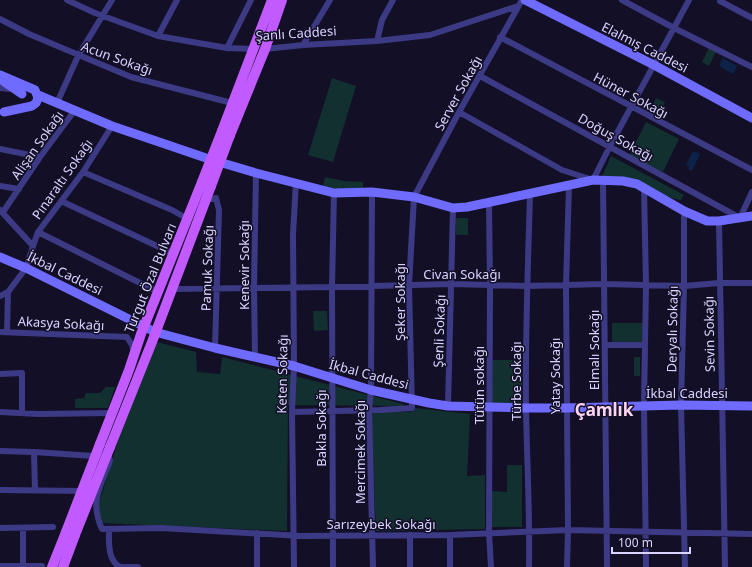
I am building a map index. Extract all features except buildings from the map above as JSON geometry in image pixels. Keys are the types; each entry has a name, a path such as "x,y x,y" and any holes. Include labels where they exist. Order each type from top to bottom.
{"main road":[{"name":"Turgut Özal Bulvarı","path":"226,133 232,103 272,0"},
{"name":"Turgut Özal Bulvarı","path":"105,445 113,413 144,325 188,219 206,184 226,133 265,49 282,0"},
{"name":"Turgut Özal Bulvarı","path":"63,567 70,533 105,445 155,332 206,200 206,184"},
{"name":"Turgut Özal Bulvarı","path":"47,566 70,533"}],"street":[{"name":"Şanlı Caddesi","path":"67,0 103,16 158,36 227,48 254,49 377,41 430,34 517,6 526,0"},
{"path":"55,102 78,56 112,0"},
{"path":"158,36 177,0"},
{"path":"227,48 251,0"},
{"path":"303,45 330,0"},
{"path":"377,41 382,20 394,0"},
{"name":"Elalmış Caddesi","path":"526,0 654,65 752,118"},
{"path":"622,0 752,67"},
{"path":"593,180 689,0"},
{"path":"721,0 752,18"},
{"name":"Server Sokağı","path":"414,197 517,6"},
{"name":"Acun Sokağı","path":"0,19 78,56 131,77 232,103"},
{"name":"Hüner Sokağı","path":"500,38 752,170"},
{"name":"Doğuş Sokağı","path":"480,76 740,218"},
{"path":"0,81 26,95 55,102 112,126 209,159 256,173 310,184 334,193 372,192 414,197 453,208 467,208 593,180"},
{"path":"26,95 25,90 30,88"},
{"path":"2,113 26,95"},
{"name":"Alişan Sokağı","path":"2,211 19,190 40,157 75,110"},
{"path":"459,112 562,170 593,180 623,181 637,184 684,211 707,221 752,216"},
{"name":"Pınaraltı Sokağı","path":"8,292 26,268 38,232 83,172 112,126"},
{"path":"0,149 40,157"},
{"path":"83,172 172,210 188,219"},
{"name":"Kenevir Sokağı","path":"256,173 254,288 256,357"},
{"name":"Elmalı Sokağı","path":"603,181 607,567"},
{"name":"Keten Sokağı","path":"294,567 292,412 294,366 293,234 296,182"},
{"name":"Yatay Sokağı","path":"567,567 566,285 569,185"},
{"path":"0,186 19,190"},
{"path":"644,188 646,285 644,345 646,567"},
{"name":"Mercimek Sokağı","path":"372,192 372,390 369,410 373,567"},
{"path":"740,218 752,192"},
{"name":"Bakla Sokağı","path":"333,567 331,412 334,193"},
{"name":"Türbe Sokağı","path":"529,567 526,408 527,286 530,194"},
{"name":"Şeker Sokağı","path":"412,403 410,285 414,197"},
{"name":"Pamuk Sokağı","path":"206,200 216,198 219,210 218,289 214,348"},
{"path":"61,201 174,254"},
{"name":"Tütün sokağı","path":"489,202 489,533 491,567"},
{"name":"Şenli Sokağı","path":"448,406 453,208"},
{"path":"2,211 33,246"},
{"name":"Deryalı Sokağı","path":"684,211 682,405 685,567"},
{"name":"Sevin Sokağı","path":"719,220 725,567"},
{"path":"38,232 158,292"},
{"name":"İkbal Caddesi","path":"0,257 144,325 155,332 214,348 294,366 412,403 448,406 526,408 644,405 752,406"},
{"name":"Civan Sokağı","path":"172,289 452,284 527,286 604,284 684,286 719,283 752,283"},
{"path":"0,296 8,292 7,332"},
{"name":"Akasya Sokağı","path":"0,332 127,337 132,345 134,354"},
{"path":"604,345 644,345"},
{"path":"0,374 22,373 22,413"},
{"path":"292,412 369,410 412,403"},
{"path":"0,412 113,413"},
{"path":"0,451 109,457 110,460 96,498 97,518 102,529 110,529 108,540 114,561 121,567 138,567"},
{"path":"34,452 35,490"},
{"path":"0,490 98,492"},
{"path":"0,528 23,529 53,527"},
{"name":"Sarızeybek Sokağı","path":"110,529 161,528 294,536 450,535 529,533 568,530 752,534"},
{"path":"23,529 23,566"},
{"path":"256,533 257,567"},
{"path":"410,535 410,567"},
{"path":"450,535 450,567"},
{"path":"0,566 47,566"}],"green space":[{"path":"709,48 716,52 709,66 702,62"},
{"path":"332,78 356,86 333,162 308,155"},
{"path":"656,98 665,102 658,117 649,113"},
{"path":"646,122 679,139 663,172 629,156"},
{"path":"611,156 684,195 681,200 675,199 653,191 601,179"},
{"path":"325,177 344,181 363,182 363,191 343,190 344,183 342,190 323,186"},
{"path":"456,218 468,218 468,235 456,235"},
{"path":"313,311 327,311 328,330 314,331"},
{"path":"612,323 642,323 642,342 612,342"},
{"path":"157,342 196,352 197,372 220,374 222,357 403,404 403,406 288,405 287,531 101,523 98,505 121,427"},
{"path":"634,357 640,357 640,376 634,376"},
{"path":"493,360 522,360 522,404 492,405"},
{"path":"106,387 115,387 108,408 75,408 75,399 84,398 86,393 100,393"},
{"path":"415,408 470,414 467,476 485,475 485,529 376,531 371,412 412,412"},
{"path":"507,465 522,465 522,527 492,527 492,491 507,492"}],"water":[{"path":"723,58 737,66 733,74 719,66"},
{"path":"693,151 700,154 692,171 688,169 689,166 686,165"}],"district":[{"name":"Çamlık","path":"604,409"}]}
